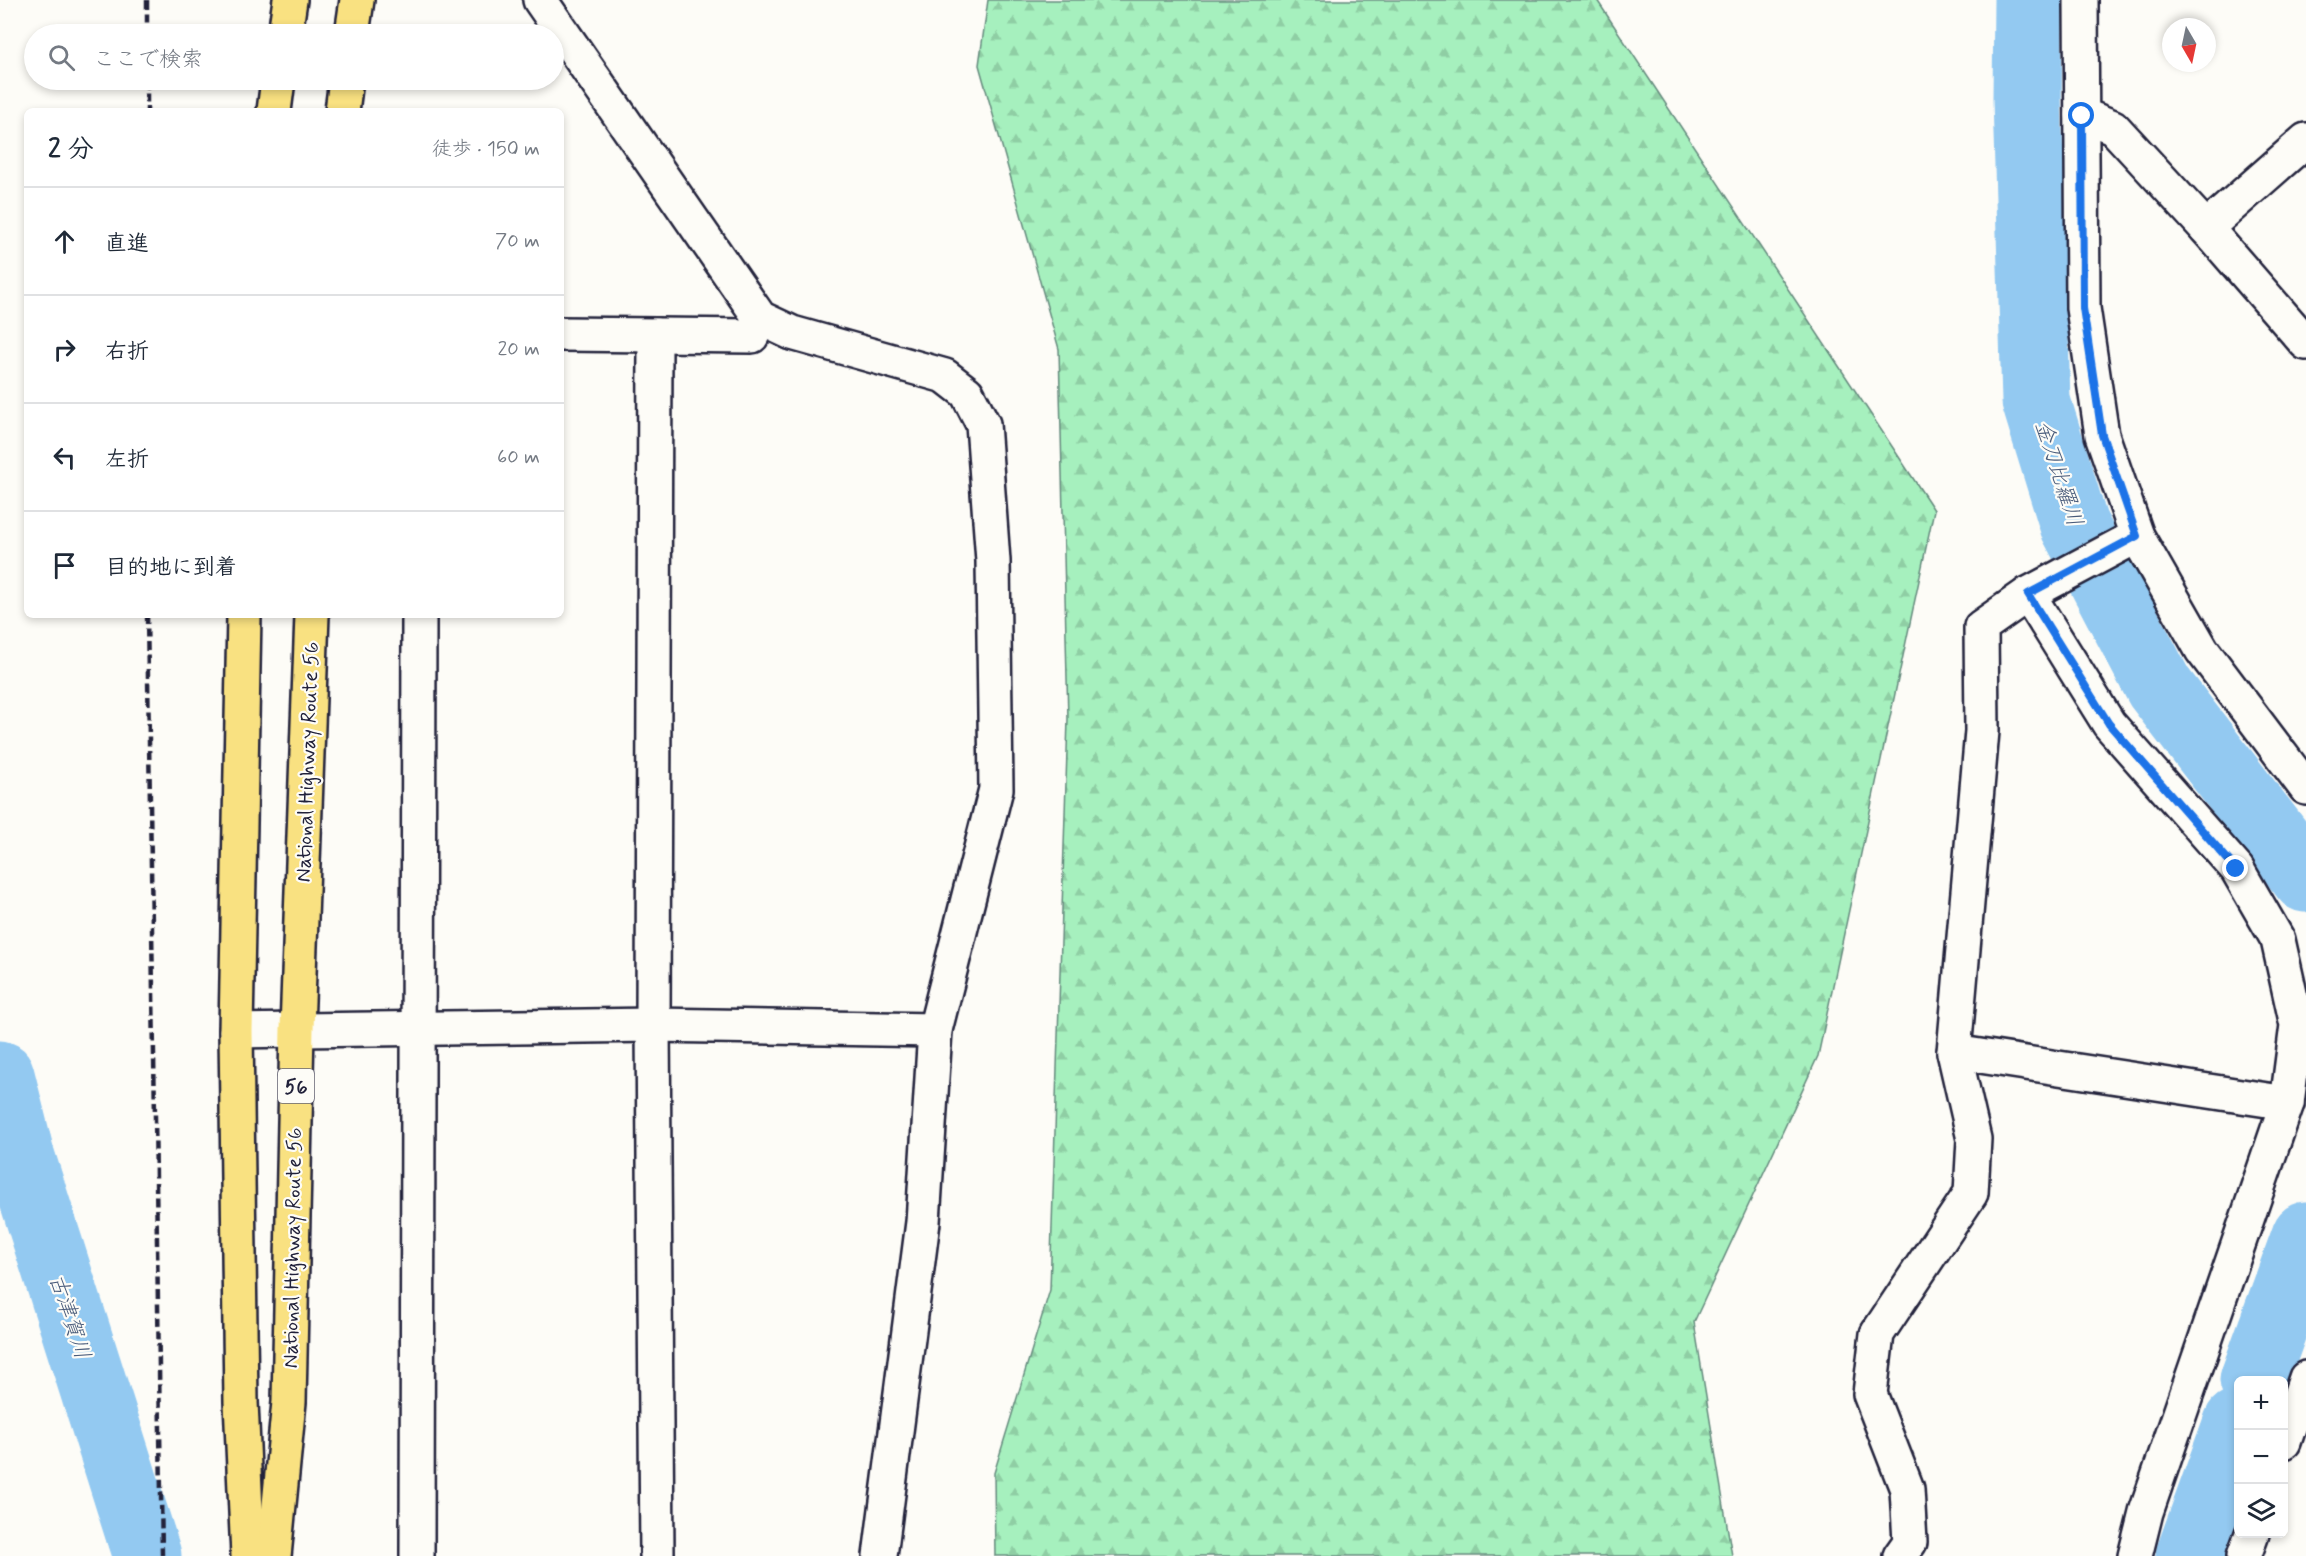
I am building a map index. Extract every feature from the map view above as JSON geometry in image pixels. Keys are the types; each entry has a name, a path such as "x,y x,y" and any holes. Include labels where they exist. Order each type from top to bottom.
{"highway":[{"path":"286,24 290,0"},
{"path":"353,24 357,0"},
{"path":"274,108 277,90"},
{"path":"342,108 345,90"},
{"path":"244,618 236,1031 241,1402 249,1556"},
{"name":"National Highway Route 56","path":"274,1556 289,1402 297,1029 312,618"}],"street":[{"path":"540,0 557,24"},
{"path":"2081,0 2083,308 2102,435 2137,536 2202,650 2306,788"},
{"path":"564,35 760,318 792,333 945,376 967,393 983,424 993,561 996,789 935,1030 923,1221 880,1556"},
{"path":"2082,116 2113,127 2206,228 2306,343"},
{"path":"2206,228 2306,140"},
{"path":"564,334 752,336 760,318"},
{"path":"655,335 653,1025 657,1556"},
{"path":"1899,1556 1910,1542 1907,1489 1870,1394 1877,1334 1971,1193 1974,1139 1954,1052 1982,731 1981,627 2028,594 2137,536"},
{"path":"2028,594 2109,724 2236,869 2278,940 2297,1025 2287,1103 2146,1512 2135,1556"},
{"path":"417,1556 416,1026 419,618"},
{"path":"236,1031 416,1026 653,1025 935,1030"},
{"path":"1954,1052 2287,1103"},
{"path":"2287,1430 2306,1378"},
{"path":"2244,1556 2250,1538"}],"green space":[{"path":"988,0 1597,0 1934,510 1818,1056 1694,1322 1732,1556 995,1556 994,1473 1050,1290 1068,719 1059,349 979,65"}],"waterway":[{"name":"金刀比羅川","path":"2028,0 2027,99 2036,401 2074,525 2159,687 2306,878"},
{"name":"古津賀川","path":"0,1075 20,1155 147,1556"},
{"name":"金刀比羅川","path":"2255,1376 2306,1236"},
{"name":"金刀比羅川","path":"2190,1556 2235,1430"}],"railway":[{"path":"147,0 147,24"},
{"path":"147,90 147,108"},
{"path":"147,618 162,1556"}],"route":[{"path":"2082,116 2083,308 2102,435 2137,536 2028,594 2109,724 2236,869"}]}
